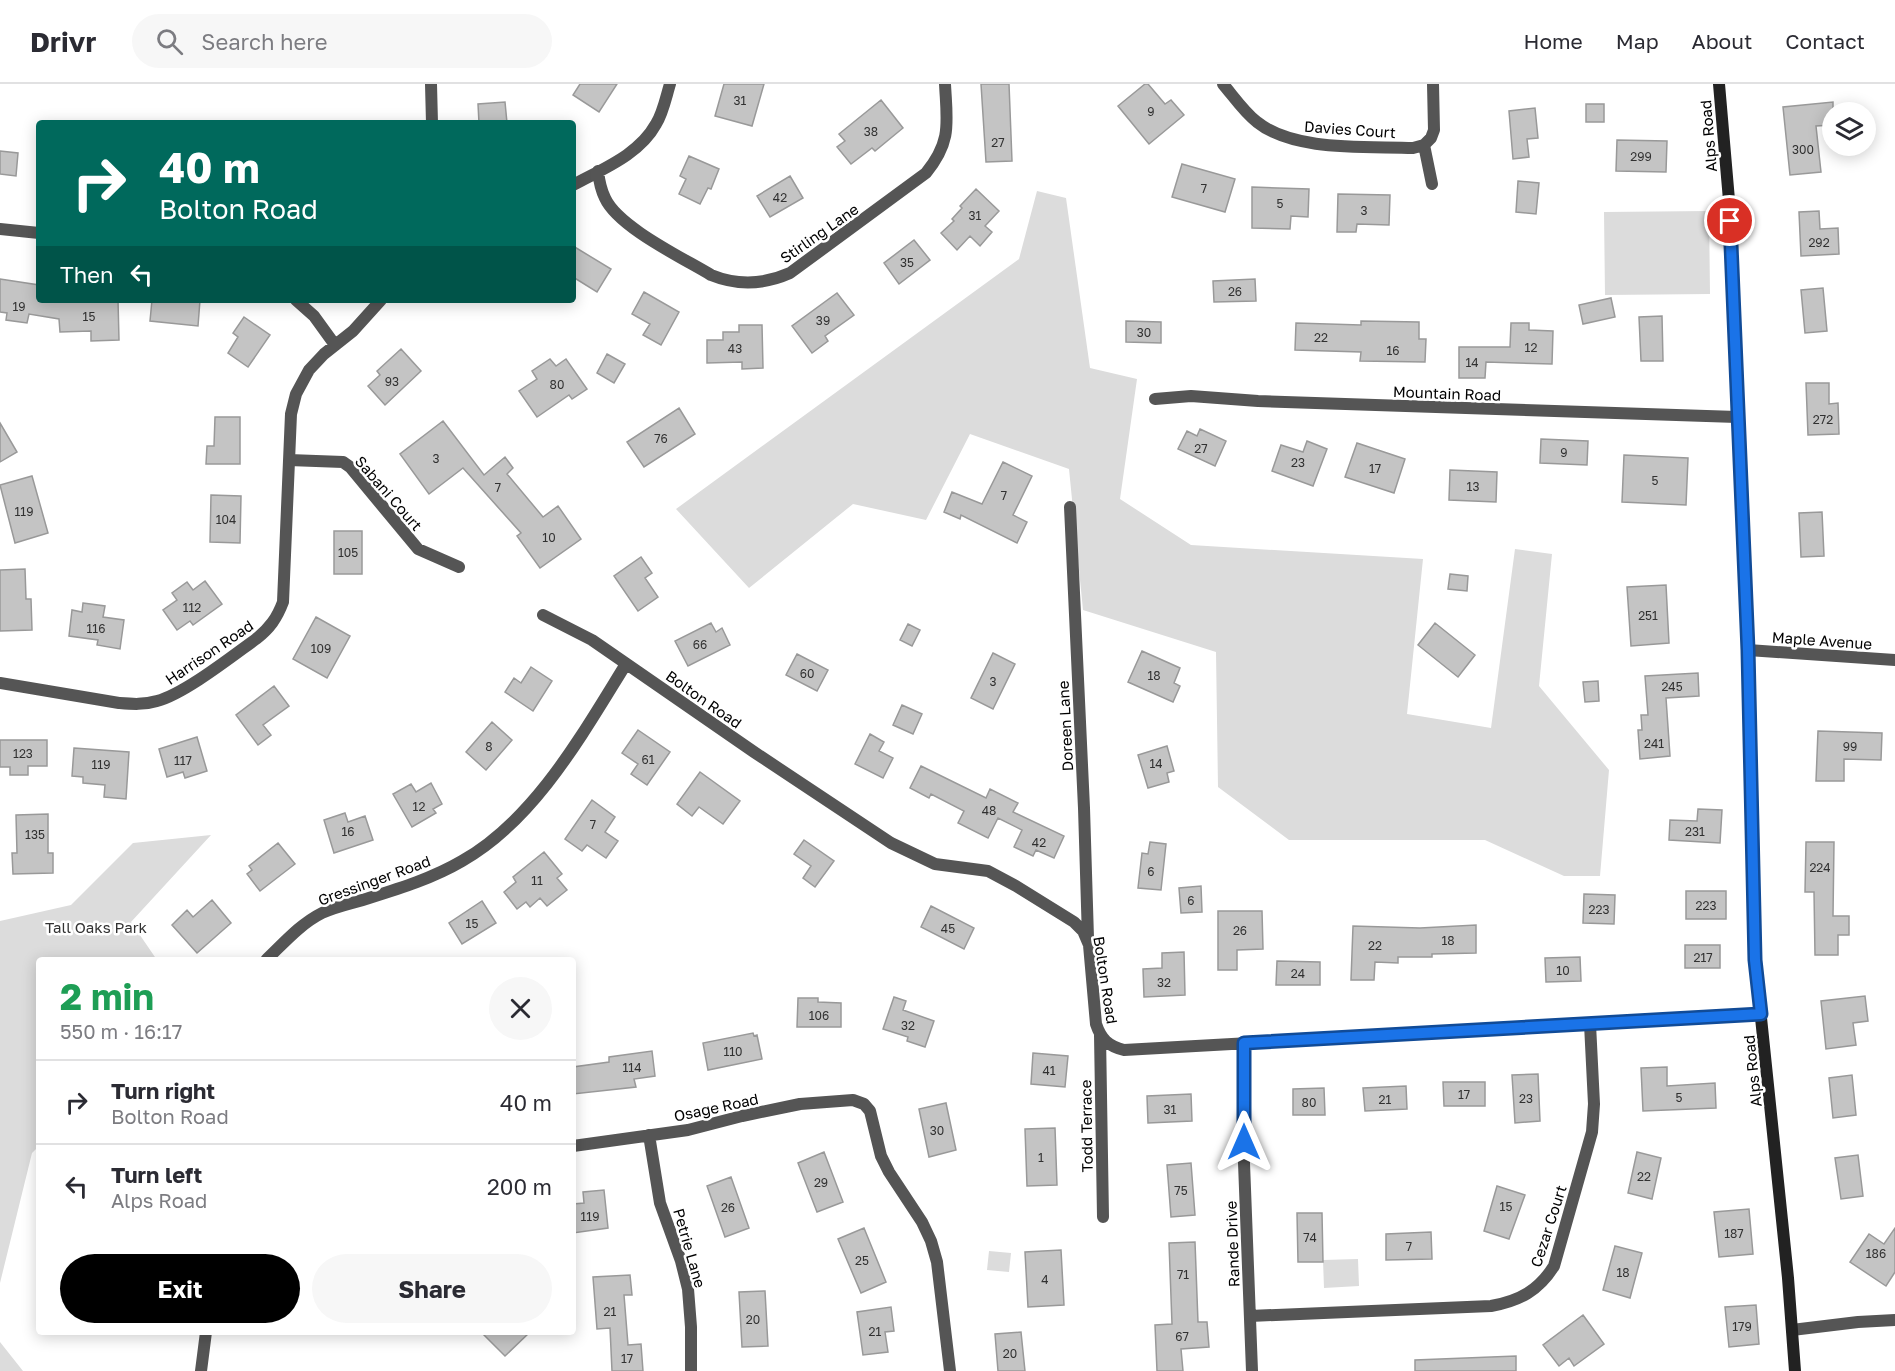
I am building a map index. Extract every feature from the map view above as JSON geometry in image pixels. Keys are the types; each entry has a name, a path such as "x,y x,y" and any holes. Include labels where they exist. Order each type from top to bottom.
{"main road":[{"name":"Alps Road","path":"1719,84 1729,201 1748,650 1755,960 1795,1371"}],"street":[{"path":"431,84 432,120"},
{"path":"576,183 632,152 647,139 658,123 670,84"},
{"name":"Stirling Lane","path":"598,171 605,199 614,213 627,224 722,279 740,283 775,280 790,273 926,173 938,159 945,144 948,127 945,84"},
{"name":"Davies Court","path":"1223,84 1257,122 1293,140 1314,144 1413,148 1424,145"},
{"path":"1432,184 1424,145 1431,138 1434,130 1433,84"},
{"path":"0,229 36,233"},
{"path":"299,303 314,316 335,345 353,331 378,303"},
{"name":"Harrison Road","path":"0,683 119,703 156,702 173,696 269,629 278,616 283,602 291,414 301,382 324,354 335,345"},
{"name":"Mountain Road","path":"1155,399 1191,396 1258,401 1737,417"},
{"name":"Sabani Court","path":"289,460 343,462 350,467 418,549 459,567"},
{"name":"Doreen Lane","path":"1070,507 1089,945"},
{"name":"Bolton Road","path":"543,615 592,640 891,843 935,864 988,871 1016,885 1074,922 1083,931 1089,945 1096,1024 1100,1035 1105,1042 1124,1050 1761,1014"},
{"name":"Maple Avenue","path":"1748,650 1895,660"},
{"name":"Gressinger Road","path":"269,957 307,922 323,913 432,877 492,841 537,795 573,748 626,664"},
{"name":"Cezar Court","path":"1250,1316 1491,1306 1523,1297 1538,1288 1554,1266 1592,1132 1594,1104 1590,1024"},
{"name":"Todd Terrace","path":"1100,1035 1102,1217"},
{"name":"Rande Drive","path":"1244,1043 1244,1163 1252,1371"},
{"name":"Osage Road","path":"576,1146 688,1130 800,1104 853,1100 864,1104 873,1119 881,1156 922,1222 931,1241 937,1262 950,1371"},
{"name":"Petrie Lane","path":"649,1135 660,1203 681,1261 688,1289 691,1371"},
{"path":"1792,1330 1895,1320"},
{"path":"201,1371 206,1335"}],"green space":[{"path":"1037,191 1066,198 1090,368 1137,379 1120,499 1191,545 1423,559 1407,714 1491,728 1515,549 1552,554 1539,686 1609,770 1600,876 1564,876 1485,840 1289,840 1218,787 1216,652 1083,610 1069,469 970,434 926,520 853,504 749,588 676,509 1019,259"},
{"path":"1709,211 1710,294 1605,295 1604,212"},
{"name":"Tall Oaks Park","path":"211,835 131,922 155,957 36,957 36,1149 32,1153 0,1283 0,921 71,905 133,843"},
{"path":"989,1251 1011,1253 1009,1272 987,1270"},
{"path":"1358,1259 1359,1286 1324,1288 1323,1260"},
{"path":"0,1342 23,1371 0,1371"}],"building":[{"path":"580,84 617,84 599,112 573,95"},
{"path":"724,84 764,84 752,126 715,116"},
{"path":"981,84 1009,84 1012,161 986,162"},
{"path":"1148,84 1165,104 1171,100 1184,115 1149,144 1118,106"},
{"path":"881,100 903,128 875,151 872,148 851,164 837,147 845,141 839,134"},
{"path":"505,102 507,120 479,120 478,104"},
{"path":"1822,103 1822,126 1816,126 1821,172 1790,175 1783,107"},
{"path":"1586,104 1604,104 1604,122 1586,122"},
{"path":"1535,108 1538,138 1527,139 1529,157 1513,159 1509,111"},
{"path":"1617,140 1667,141 1666,172 1616,171"},
{"path":"0,151 18,153 16,176 0,174"},
{"path":"689,156 719,169 711,189 708,188 700,204 679,194 686,179 680,176"},
{"path":"1182,164 1235,179 1225,212 1172,197"},
{"path":"790,176 803,198 770,217 757,196"},
{"path":"1518,181 1539,183 1536,214 1516,212"},
{"path":"1252,187 1309,189 1308,217 1291,216 1290,229 1252,228"},
{"path":"976,189 999,211 985,226 992,232 980,246 970,236 957,250 941,233 954,221 952,219 962,208 960,206"},
{"path":"1338,194 1390,195 1389,225 1357,224 1356,232 1337,232"},
{"path":"1819,211 1820,229 1838,228 1839,254 1801,256 1799,212"},
{"path":"914,240 930,260 899,284 884,263"},
{"path":"576,248 611,269 597,292 576,279"},
{"path":"0,279 36,285 36,303 118,303 119,340 91,341 91,331 60,332 59,319 29,314 27,323 6,320 7,313 0,312"},
{"path":"1255,279 1256,301 1214,302 1213,281"},
{"path":"1823,288 1827,331 1805,333 1801,290"},
{"path":"644,292 679,312 661,345 643,335 650,324 632,314"},
{"path":"837,293 854,315 825,336 828,341 812,353 792,326"},
{"path":"1611,298 1615,317 1583,324 1579,305"},
{"path":"152,303 200,303 198,326 150,321"},
{"path":"1662,316 1663,361 1641,361 1639,317"},
{"path":"244,317 270,335 248,367 228,353 238,337 233,333"},
{"path":"1126,321 1161,322 1161,343 1126,342"},
{"path":"1361,321 1419,322 1419,339 1426,339 1425,362 1360,361 1361,352 1295,350 1296,323 1361,325"},
{"path":"1511,323 1529,323 1529,330 1553,331 1552,364 1486,362 1485,378 1459,378 1459,347 1510,347"},
{"path":"739,325 762,325 763,368 742,369 742,362 707,363 707,340 723,340 723,332 739,332"},
{"path":"401,349 421,371 385,405 368,386 380,375 377,371"},
{"path":"607,354 625,364 614,383 597,373"},
{"path":"550,359 556,366 566,359 587,389 572,399 569,395 537,417 519,391 537,379 532,371"},
{"path":"1806,383 1829,383 1829,404 1838,403 1839,434 1808,435"},
{"path":"679,408 695,434 644,467 627,442"},
{"path":"215,417 240,417 240,464 206,464 207,446 214,446"},
{"path":"443,421 484,475 505,457 513,468 507,474 543,517 558,506 581,539 540,568 517,536 521,533 463,468 429,494 400,454"},
{"path":"0,423 17,452 0,462"},
{"path":"1200,429 1226,441 1215,466 1178,449 1187,431 1197,436"},
{"path":"1541,439 1588,441 1587,465 1540,463"},
{"path":"1307,441 1327,449 1313,486 1272,471 1281,445 1303,452"},
{"path":"1357,443 1405,459 1394,493 1345,477"},
{"path":"1624,455 1688,458 1686,505 1622,502"},
{"path":"1003,462 1032,476 1013,515 1027,522 1017,543 961,515 960,519 944,512 952,492 982,504"},
{"path":"1450,470 1497,472 1496,502 1449,500"},
{"path":"32,476 48,533 15,543 0,485"},
{"path":"211,495 241,496 240,543 210,542"},
{"path":"1822,512 1824,556 1801,557 1799,513"},
{"path":"334,531 362,531 362,574 334,574"},
{"path":"641,557 652,573 645,578 658,597 638,611 614,576"},
{"path":"25,569 26,599 31,599 32,630 0,631 0,570"},
{"path":"1450,574 1468,576 1467,591 1448,589"},
{"path":"205,581 222,604 193,625 190,621 177,630 163,610 177,600 172,593 187,582 193,590"},
{"path":"1666,585 1669,643 1631,646 1627,587"},
{"path":"83,603 105,606 103,617 124,620 120,649 97,645 98,640 69,636 72,610 82,612"},
{"path":"316,617 350,636 327,678 293,659"},
{"path":"711,623 716,632 722,628 730,645 688,666 675,641"},
{"path":"1435,623 1475,655 1458,677 1418,645"},
{"path":"908,624 920,630 912,646 900,640"},
{"path":"1142,651 1180,668 1174,683 1180,686 1173,702 1128,682"},
{"path":"993,653 1015,664 993,709 971,698"},
{"path":"797,654 828,670 817,691 786,675"},
{"path":"531,667 552,681 533,711 505,692 514,678 521,683"},
{"path":"1698,673 1699,696 1666,698 1670,756 1640,759 1638,730 1642,730 1641,715 1648,715 1645,676"},
{"path":"1598,681 1599,701 1585,702 1583,682"},
{"path":"274,686 289,706 263,725 271,735 258,745 236,715"},
{"path":"902,705 922,714 913,734 893,725"},
{"path":"492,722 512,740 486,770 466,752"},
{"path":"638,730 670,752 647,785 631,774 638,764 622,753"},
{"path":"1818,731 1882,733 1881,760 1844,759 1844,781 1816,781"},
{"path":"870,734 884,742 879,751 893,758 883,778 855,764"},
{"path":"197,737 207,771 185,778 183,772 167,777 159,749"},
{"path":"0,740 47,740 47,766 28,766 28,775 10,775 10,767 0,767"},
{"path":"1167,746 1174,771 1167,773 1169,782 1148,788 1138,755"},
{"path":"74,748 129,752 126,799 104,797 105,785 83,783 83,777 72,776"},
{"path":"921,766 986,798 990,789 1018,803 1013,812 1064,836 1054,858 1036,850 1033,856 1014,847 1022,830 998,818 988,838 958,823 964,811 931,794 929,798 910,788"},
{"path":"700,772 740,801 723,824 699,807 692,816 677,804"},
{"path":"431,783 442,804 433,809 436,813 412,827 393,794 411,784 416,792"},
{"path":"592,800 615,817 605,832 618,841 606,858 587,845 582,851 565,839"},
{"path":"1698,809 1722,810 1720,843 1669,840 1670,820 1697,821"},
{"path":"345,813 348,822 365,816 373,840 334,853 324,820"},
{"path":"48,814 48,853 53,853 53,873 13,874 12,853 17,853 16,815"},
{"path":"804,840 834,861 815,887 803,878 811,866 794,854"},
{"path":"1150,842 1166,844 1161,890 1138,888 1142,853 1148,854"},
{"path":"1806,842 1834,842 1833,916 1849,916 1849,935 1838,935 1838,955 1815,955 1814,892 1805,892"},
{"path":"278,843 295,864 260,891 247,874 252,870 249,866"},
{"path":"544,852 562,874 557,878 567,890 547,906 540,898 530,907 526,902 517,909 504,892 516,882 513,877"},
{"path":"1201,886 1202,912 1181,913 1179,888"},
{"path":"1686,891 1726,891 1726,919 1686,919"},
{"path":"1584,894 1615,895 1614,924 1583,923"},
{"path":"212,900 231,923 197,953 172,925 187,910 193,917"},
{"path":"482,901 496,923 462,944 449,923"},
{"path":"931,906 974,928 964,949 921,927"},
{"path":"1218,911 1262,911 1263,949 1237,950 1237,970 1218,970"},
{"path":"1476,925 1476,953 1398,957 1398,963 1375,962 1374,980 1351,980 1353,926 1420,928"},
{"path":"1685,945 1720,945 1720,968 1685,968"},
{"path":"1184,952 1185,995 1144,997 1143,969 1162,968 1162,953"},
{"path":"1580,957 1581,981 1546,982 1545,958"},
{"path":"1277,961 1320,962 1320,985 1276,985"},
{"path":"1865,996 1868,1021 1853,1023 1856,1045 1826,1049 1821,1001"},
{"path":"894,997 906,1001 903,1010 934,1021 925,1047 907,1041 908,1037 883,1029"},
{"path":"798,998 818,998 818,1002 841,1003 841,1027 797,1027"},
{"path":"753,1033 754,1036 757,1035 762,1059 708,1070 703,1043"},
{"path":"652,1051 655,1076 634,1079 636,1087 576,1094 576,1067 609,1062 609,1057"},
{"path":"1033,1053 1068,1056 1065,1087 1031,1084"},
{"path":"1667,1067 1667,1086 1715,1083 1716,1108 1643,1111 1641,1068"},
{"path":"1538,1074 1540,1121 1515,1123 1512,1075"},
{"path":"1852,1075 1856,1115 1833,1118 1829,1078"},
{"path":"1443,1082 1485,1082 1485,1106 1444,1106"},
{"path":"1406,1086 1407,1109 1365,1111 1363,1088"},
{"path":"1324,1088 1325,1115 1293,1115 1293,1089"},
{"path":"1191,1094 1192,1121 1148,1123 1147,1096"},
{"path":"946,1103 956,1150 929,1157 919,1109"},
{"path":"1055,1128 1057,1185 1027,1186 1025,1129"},
{"path":"824,1152 843,1202 817,1212 798,1163"},
{"path":"1637,1152 1661,1158 1652,1199 1628,1193"},
{"path":"1858,1155 1863,1196 1841,1199 1835,1158"},
{"path":"1191,1163 1195,1215 1171,1217 1167,1165"},
{"path":"731,1177 749,1228 725,1237 707,1186"},
{"path":"1497,1186 1525,1195 1509,1239 1484,1231"},
{"path":"604,1190 608,1228 576,1233 576,1204 584,1203 583,1192"},
{"path":"1749,1209 1753,1254 1719,1257 1714,1212"},
{"path":"1297,1213 1322,1213 1323,1262 1298,1262"},
{"path":"864,1228 886,1282 861,1293 838,1239"},
{"path":"1895,1228 1895,1272 1886,1286 1850,1262 1869,1234 1884,1244"},
{"path":"1431,1232 1432,1259 1386,1260 1386,1234"},
{"path":"1195,1242 1198,1322 1207,1322 1209,1347 1181,1349 1183,1371 1157,1371 1155,1325 1172,1324 1169,1243"},
{"path":"1615,1246 1642,1253 1630,1298 1603,1290"},
{"path":"1061,1250 1064,1305 1028,1307 1025,1252"},
{"path":"630,1275 632,1295 624,1295 628,1345 641,1344 643,1371 612,1371 610,1328 597,1329 593,1277"},
{"path":"765,1291 768,1346 742,1347 739,1292"},
{"path":"1756,1305 1759,1344 1729,1347 1725,1307"},
{"path":"891,1307 894,1331 885,1332 888,1352 863,1355 857,1312"},
{"path":"1583,1315 1604,1344 1574,1366 1569,1358 1559,1366 1543,1345"},
{"path":"1021,1332 1025,1371 998,1371 995,1334"},
{"path":"484,1335 527,1335 505,1356"},
{"path":"1516,1356 1516,1371 1415,1371 1415,1360"}],"route":[{"path":"1244,1142 1244,1043 1761,1014 1755,960 1748,650 1730,221"}]}
